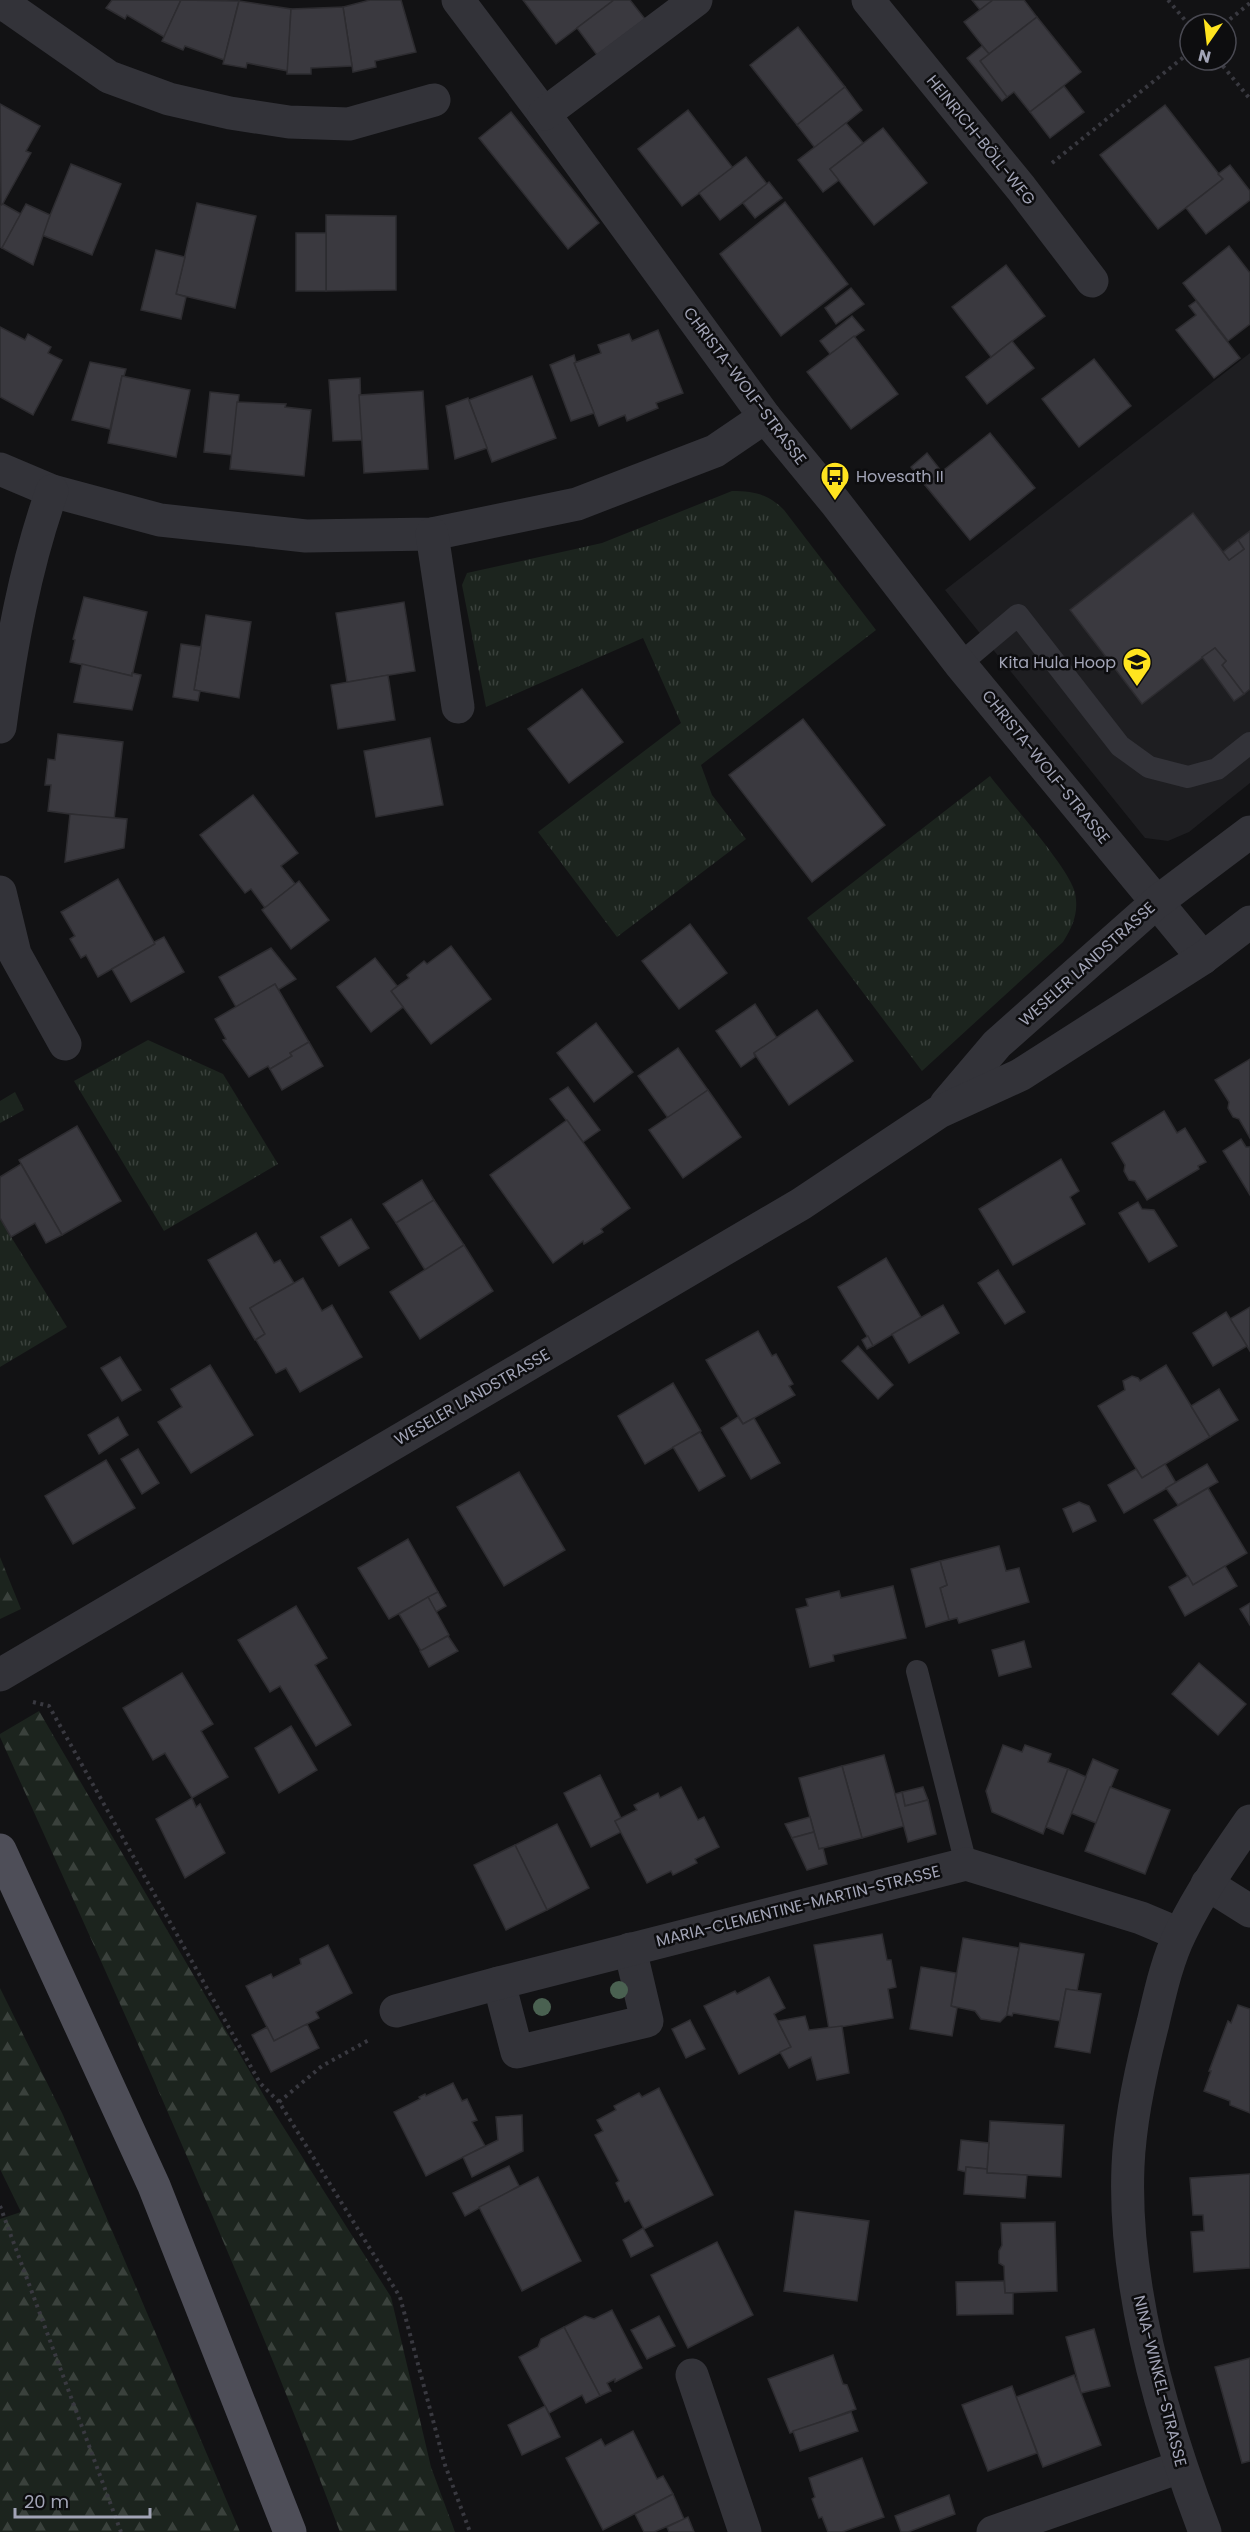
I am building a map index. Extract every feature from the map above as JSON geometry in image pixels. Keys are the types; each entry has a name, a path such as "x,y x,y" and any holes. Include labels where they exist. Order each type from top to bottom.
{"main road":[{"path":"0,1850 154,2186 290,2532"}],"street":[{"name":"CHRISTA-WOLF-STRASSE","path":"458,0 765,417 835,502 960,664 1203,958"},
{"path":"544,114 696,0"},
{"name":"HEINRICH-BÖLL-WEG","path":"868,0 1021,188 1092,281"},
{"path":"5,9 109,77 169,99 230,113 289,122 349,124 434,100"},
{"path":"0,469 52,491 160,520 306,536 432,534 577,504 715,451 765,417"},
{"path":"0,727 10,654 34,541 52,491"},
{"path":"432,534 458,707"},
{"name":"WESELER LANDSTRASSE","path":"939,1112 997,1044 1157,902 1250,832"},
{"path":"0,892 15,954 65,1044"},
{"name":"WESELER LANDSTRASSE","path":"4,1673 801,1204 939,1112 1020,1075 1203,958 1250,922"},
{"name":"NINA-WINKEL-STRASSE","path":"1205,2532 1180,2467 1143,2326 1131,2246 1128,2166 1140,2072 1164,1978 1179,1934 1207,1884 1250,1821"},
{"path":"966,1864 1141,1918 1179,1934"},
{"name":"MARIA-CLEMENTINE-MARTIN-STRASSE","path":"396,2011 966,1864"},
{"path":"1207,1884 1250,1911"},
{"path":"499,1983 517,2052 647,2020 630,1949"},
{"path":"692,2375 745,2532"},
{"path":"993,2532 1180,2467"}],"lane":[{"path":"960,664 1018,615 1119,746 1149,767 1188,777 1217,769 1250,743"},
{"path":"917,1671 966,1864"}],"path":[{"path":"1168,0 1178,12"},
{"path":"1238,13 1250,3"},
{"path":"1021,188 1178,62"},
{"path":"1228,72 1250,99"},
{"path":"4,1673 27,1701 49,1706 260,2083 279,2102 400,2297 445,2465 470,2532"},
{"path":"279,2102 322,2066 392,2028 396,2011"},
{"path":"0,2206 122,2532"}],"shaded area":[{"name":"Kita Hula Hoop","path":"1250,353 1250,783 1189,832 1168,841 1145,838 945,590"}],"green space":[{"path":"732,491 760,494 784,510 876,630 701,765 712,795 746,839 617,937 538,832 681,723 643,638 486,707 462,585 467,573 602,543"},
{"path":"990,776 1051,852 1071,882 1076,900 1074,919 1063,942 922,1071 807,918"},
{"path":"148,1040 223,1074 278,1164 164,1231 74,1081"},
{"path":"15,1092 24,1110 0,1123 0,1101"},
{"path":"0,1219 67,1327 0,1367"},
{"path":"0,1557 21,1609 0,1619"},
{"path":"39,1711 270,2106 391,2297 431,2467 455,2532 340,2532 219,2231 0,1737 0,1734"},
{"path":"0,1988 63,2115 240,2532 0,2532 0,2219 21,2212 0,2169"}],"building":[{"path":"112,0 181,0 164,37 127,15 125,19 106,8"},
{"path":"181,0 239,1 224,60 185,46 183,50 162,41"},
{"path":"370,0 401,0 416,52 375,61 376,67 353,72 343,7"},
{"path":"523,0 614,0 556,44"},
{"path":"614,0 630,0 645,19 597,55 577,28"},
{"path":"972,0 993,0 980,10"},
{"path":"993,0 1024,0 1037,17 989,54 964,22"},
{"path":"239,1 291,9 288,71 247,63 246,68 223,64"},
{"path":"343,7 352,66 311,68 311,74 287,74 291,9"},
{"path":"1037,17 1081,72 1030,112 1014,92 1007,97 980,61"},
{"path":"798,27 845,87 797,125 750,65"},
{"path":"982,46 989,54 980,61 1007,97 1002,101 967,58"},
{"path":"1064,86 1084,112 1050,138 1030,112"},
{"path":"845,87 862,110 815,148 797,125"},
{"path":"0,104 40,126 26,151 31,153 1,207"},
{"path":"1165,105 1223,179 1158,229 1100,155"},
{"path":"688,110 733,168 682,206 638,149"},
{"path":"511,112 599,223 568,249 479,138"},
{"path":"846,123 863,143 830,169 839,180 823,192 798,160"},
{"path":"883,128 927,183 874,225 830,169"},
{"path":"746,157 767,184 720,220 699,193"},
{"path":"71,164 121,184 92,255 42,235"},
{"path":"1230,165 1250,191 1250,200 1206,234 1186,208 1223,179 1218,174"},
{"path":"769,182 782,198 755,218 743,203"},
{"path":"785,202 848,284 781,336 720,254"},
{"path":"197,203 256,216 235,308 176,294"},
{"path":"3,204 21,214 2,248 0,247 0,206"},
{"path":"26,204 50,215 33,265 2,248"},
{"path":"326,215 396,216 396,290 326,291"},
{"path":"296,233 326,233 326,291 296,291"},
{"path":"1229,246 1250,273 1250,324 1228,341 1183,283"},
{"path":"156,250 185,257 176,294 186,297 181,319 141,310"},
{"path":"1006,265 1045,316 991,357 952,307"},
{"path":"851,288 864,304 836,324 825,308"},
{"path":"1196,301 1240,358 1214,378 1176,330 1196,315 1189,306"},
{"path":"852,316 864,330 830,354 820,341"},
{"path":"0,327 25,340 28,334 51,347 48,353 62,360 33,415 0,397"},
{"path":"658,330 683,393 656,403 658,408 627,421 625,415 599,426 574,363 601,353 598,345 629,334 632,341"},
{"path":"854,336 898,394 851,429 807,372"},
{"path":"1012,341 1034,368 987,404 966,377"},
{"path":"574,355 576,362 574,363 594,413 571,421 550,365"},
{"path":"1094,359 1131,406 1079,447 1042,399"},
{"path":"90,362 126,369 122,376 110,429 72,420"},
{"path":"122,376 190,390 176,457 108,443"},
{"path":"532,376 556,438 492,462 469,400"},
{"path":"360,378 362,440 333,441 329,380"},
{"path":"423,391 428,469 364,473 359,395"},
{"path":"210,392 239,395 232,455 204,452"},
{"path":"468,398 487,448 455,459 446,406"},
{"path":"237,402 286,404 285,407 311,410 304,476 230,469"},
{"path":"990,433 1035,488 970,540 925,485"},
{"path":"927,453 942,472 925,485 911,467"},
{"path":"1193,513 1229,560 1244,549 1238,540 1250,531 1250,689 1244,694 1222,665 1226,661 1215,648 1142,704 1070,610"},
{"path":"1238,540 1244,549 1229,560 1223,552"},
{"path":"84,597 147,612 132,676 70,662 75,640 73,639"},
{"path":"404,602 415,671 347,682 336,613"},
{"path":"206,615 251,622 239,698 194,690"},
{"path":"181,644 201,647 194,690 200,691 198,701 173,697"},
{"path":"1215,648 1226,661 1222,665 1244,694 1234,701 1202,657"},
{"path":"82,664 132,676 132,673 141,675 132,710 74,702"},
{"path":"388,675 395,720 338,729 331,685"},
{"path":"582,689 623,742 569,783 528,729"},
{"path":"803,719 885,825 812,882 729,775"},
{"path":"58,734 123,742 114,820 48,811 51,785 45,785 48,759 55,760"},
{"path":"430,738 443,805 376,817 364,751"},
{"path":"253,795 298,853 281,866 295,884 265,908 251,889 245,893 200,835"},
{"path":"70,814 127,819 124,848 65,862"},
{"path":"118,879 155,944 98,977 86,955 81,958 70,939 75,936 61,912"},
{"path":"299,881 329,920 291,949 262,910"},
{"path":"690,924 727,973 679,1009 642,961"},
{"path":"164,937 184,972 131,1002 112,969"},
{"path":"451,946 491,999 431,1044 391,991 409,978 407,975 424,961 427,964"},
{"path":"271,948 296,979 278,990 275,984 236,1007 219,977"},
{"path":"375,958 397,986 391,991 403,1007 371,1032 337,987"},
{"path":"275,984 309,1042 290,1053 292,1056 270,1069 268,1066 249,1077 223,1040 226,1039 215,1019"},
{"path":"755,1004 777,1038 754,1053 755,1057 741,1067 716,1031"},
{"path":"817,1010 853,1061 789,1105 754,1053"},
{"path":"596,1023 633,1072 594,1102 557,1053"},
{"path":"309,1042 323,1066 282,1090 270,1069 292,1056 290,1053"},
{"path":"678,1048 708,1090 668,1118 638,1076"},
{"path":"1250,1059 1250,1138 1239,1119 1233,1117 1228,1108 1229,1102 1215,1080"},
{"path":"568,1087 600,1130 583,1142 550,1099"},
{"path":"708,1090 741,1137 683,1178 649,1130"},
{"path":"1164,1111 1177,1133 1185,1128 1206,1162 1198,1166 1199,1169 1147,1200 1135,1181 1129,1180 1124,1171 1125,1165 1112,1143"},
{"path":"567,1120 630,1208 601,1229 603,1232 584,1244 583,1241 553,1263 490,1175"},
{"path":"77,1126 121,1201 62,1235 19,1160"},
{"path":"1241,1139 1246,1147 1250,1147 1250,1195 1223,1151"},
{"path":"1061,1159 1079,1191 1070,1197 1085,1224 1013,1265 979,1209"},
{"path":"21,1164 62,1235 46,1243 35,1223 11,1237 0,1218 0,1177"},
{"path":"422,1180 434,1200 396,1223 383,1204"},
{"path":"434,1200 464,1245 425,1270 396,1223"},
{"path":"1138,1202 1142,1209 1154,1210 1177,1246 1149,1262 1119,1213"},
{"path":"351,1219 369,1248 339,1266 321,1237"},
{"path":"256,1233 274,1263 280,1260 294,1283 250,1308 265,1334 255,1340 208,1260"},
{"path":"464,1245 493,1291 420,1339 390,1292"},
{"path":"886,1258 921,1317 873,1346 838,1287"},
{"path":"998,1270 1025,1312 1005,1324 978,1283"},
{"path":"303,1278 322,1311 332,1305 362,1357 300,1392 286,1368 276,1373 256,1340 265,1334 250,1308"},
{"path":"943,1305 959,1333 909,1363 892,1334"},
{"path":"1250,1307 1250,1351 1230,1319"},
{"path":"1226,1312 1247,1346 1213,1366 1193,1333"},
{"path":"758,1331 772,1356 776,1354 793,1384 789,1386 795,1395 743,1424 706,1360"},
{"path":"868,1336 873,1346 867,1349 862,1340"},
{"path":"858,1346 893,1385 878,1399 842,1361"},
{"path":"120,1357 141,1390 122,1401 101,1368"},
{"path":"210,1365 253,1435 191,1473 158,1422 182,1407 171,1389"},
{"path":"1166,1365 1210,1437 1142,1478 1098,1406 1125,1390 1123,1381 1132,1376 1140,1381"},
{"path":"673,1383 701,1431 645,1464 618,1416"},
{"path":"1219,1389 1238,1420 1210,1437 1191,1406"},
{"path":"118,1417 128,1435 99,1454 88,1435"},
{"path":"738,1417 743,1424 754,1418 780,1463 751,1479 721,1428"},
{"path":"700,1432 725,1476 699,1491 673,1447"},
{"path":"138,1449 159,1483 142,1494 121,1459"},
{"path":"106,1460 135,1508 73,1544 45,1496"},
{"path":"1165,1464 1176,1483 1124,1513 1108,1485 1136,1469 1142,1478"},
{"path":"1207,1464 1218,1482 1178,1505 1166,1488"},
{"path":"519,1472 565,1550 504,1586 457,1507"},
{"path":"1208,1488 1247,1553 1193,1585 1154,1520"},
{"path":"1079,1502 1089,1506 1096,1521 1073,1532 1063,1509"},
{"path":"408,1539 438,1592 389,1619 358,1568"},
{"path":"999,1546 1006,1571 1019,1568 1029,1602 959,1623 957,1618 949,1620 940,1588 947,1585 940,1561"},
{"path":"940,1561 947,1585 940,1588 949,1620 926,1627 911,1569"},
{"path":"1225,1566 1237,1586 1185,1616 1169,1587 1188,1576 1193,1585"},
{"path":"893,1586 906,1638 833,1655 834,1661 810,1667 796,1609 808,1606 806,1599 839,1591 841,1598"},
{"path":"438,1592 446,1606 436,1612 428,1597"},
{"path":"428,1597 449,1635 421,1651 399,1614"},
{"path":"1250,1603 1250,1625 1240,1609"},
{"path":"296,1606 327,1658 315,1665 351,1725 316,1746 280,1686 270,1692 238,1640"},
{"path":"448,1636 458,1651 429,1667 420,1651"},
{"path":"1024,1641 1031,1667 999,1676 992,1650"},
{"path":"1199,1663 1246,1704 1218,1735 1172,1694"},
{"path":"182,1673 213,1724 201,1731 228,1777 192,1798 165,1753 153,1760 123,1708"},
{"path":"291,1726 317,1770 279,1793 255,1748"},
{"path":"1003,1745 1022,1752 1025,1745 1051,1754 1048,1762 1068,1769 1043,1834 992,1812 986,1791"},
{"path":"884,1755 904,1826 862,1838 842,1766"},
{"path":"1093,1759 1118,1770 1096,1823 1071,1813"},
{"path":"842,1766 862,1838 819,1849 799,1778"},
{"path":"1068,1769 1086,1777 1063,1834 1046,1827"},
{"path":"600,1775 621,1818 615,1821 621,1832 591,1847 564,1793"},
{"path":"681,1787 698,1820 704,1817 719,1847 695,1859 697,1863 673,1875 671,1871 647,1883 615,1821 637,1810 634,1805 658,1793 660,1798"},
{"path":"923,1787 928,1800 905,1806 902,1792"},
{"path":"1110,1787 1170,1810 1145,1874 1085,1851"},
{"path":"902,1792 905,1806 928,1800 936,1834 908,1842 895,1794"},
{"path":"192,1798 196,1807 200,1804 225,1853 185,1878 156,1819"},
{"path":"810,1817 814,1832 792,1838 785,1824"},
{"path":"557,1824 589,1888 547,1910 515,1845"},
{"path":"814,1832 819,1849 823,1848 827,1864 807,1870 792,1838"},
{"path":"515,1845 547,1910 506,1930 474,1865"},
{"path":"882,1934 887,1960 891,1960 896,1987 888,1989 893,2018 829,2029 814,1945"},
{"path":"963,1938 1019,1948 1007,2015 1000,2022 981,2019 975,2011 951,2006"},
{"path":"1020,1943 1084,1954 1077,1991 1066,1989 1060,2021 1013,2013 1012,2016 1007,2015"},
{"path":"328,1945 352,1993 316,2012 319,2018 274,2041 246,1986 271,1974 273,1978 301,1964 300,1959"},
{"path":"921,1967 956,1973 951,2006 957,2008 952,2036 910,2029"},
{"path":"769,1977 785,2008 774,2014 791,2047 739,2074 704,2006 735,1991 737,1994"},
{"path":"1066,1989 1101,1994 1090,2053 1055,2047"},
{"path":"1238,2005 1250,2009 1250,2113 1230,2105 1230,2101 1204,2091 1228,2021 1231,2023"},
{"path":"805,2016 809,2030 842,2026 849,2073 817,2080 811,2057 789,2068 780,2052 791,2047 778,2021"},
{"path":"690,2020 705,2049 686,2058 672,2029"},
{"path":"307,2024 319,2048 271,2072 252,2035 267,2027 274,2041"},
{"path":"453,2083 462,2101 467,2099 477,2120 472,2122 485,2146 426,2176 394,2112 420,2099 419,2097 425,2094 426,2096"},
{"path":"659,2088 713,2195 644,2229 629,2200 625,2202 616,2183 619,2181 595,2135 603,2131 597,2120 616,2110 614,2106 639,2093 642,2097"},
{"path":"522,2115 523,2151 472,2177 463,2157 498,2140 496,2117"},
{"path":"990,2121 1064,2125 1061,2177 987,2173"},
{"path":"961,2140 989,2143 987,2169 966,2167 966,2172 958,2170"},
{"path":"509,2166 519,2186 465,2216 453,2193"},
{"path":"966,2167 987,2169 987,2173 1027,2175 1025,2198 964,2194"},
{"path":"1250,2174 1250,2268 1194,2272 1191,2232 1204,2231 1203,2215 1193,2215 1190,2178"},
{"path":"538,2177 581,2261 522,2291 479,2207"},
{"path":"795,2211 869,2221 857,2301 784,2291"},
{"path":"1055,2222 1057,2291 1005,2293 1004,2266 999,2263 999,2251 1002,2245 1001,2223"},
{"path":"643,2228 653,2246 631,2257 623,2240"},
{"path":"717,2242 753,2315 688,2348 651,2275"},
{"path":"1004,2281 1005,2293 1013,2293 1013,2314 957,2315 956,2282"},
{"path":"612,2310 642,2368 615,2382 615,2379 607,2383 611,2391 600,2396 564,2327 585,2316 594,2319"},
{"path":"659,2316 675,2346 647,2359 631,2330"},
{"path":"564,2327 600,2396 586,2403 582,2395 549,2413 519,2357 538,2347 541,2339"},
{"path":"1094,2329 1110,2386 1081,2393 1066,2337"},
{"path":"833,2355 843,2384 847,2385 856,2409 790,2433 768,2379"},
{"path":"1250,2358 1250,2461 1242,2463 1215,2367"},
{"path":"1074,2375 1101,2445 1043,2467 1016,2397"},
{"path":"1012,2386 1037,2453 988,2471 962,2405"},
{"path":"545,2406 560,2437 522,2455 508,2425"},
{"path":"851,2412 858,2431 800,2451 793,2431"},
{"path":"633,2431 657,2479 663,2476 673,2494 603,2530 566,2458 601,2439 605,2446"},
{"path":"862,2458 884,2517 842,2532 828,2532 822,2517 819,2518 812,2499 815,2497 809,2478"},
{"path":"673,2494 684,2519 654,2532 644,2532 635,2514"},
{"path":"949,2495 955,2514 908,2532 901,2532 895,2516"},
{"path":"688,2517 694,2532 669,2532 667,2527"}],"place":[{"name":"Hovesath II","path":"835,502"},
{"name":"Kita Hula Hoop","path":"1137,688"}]}
